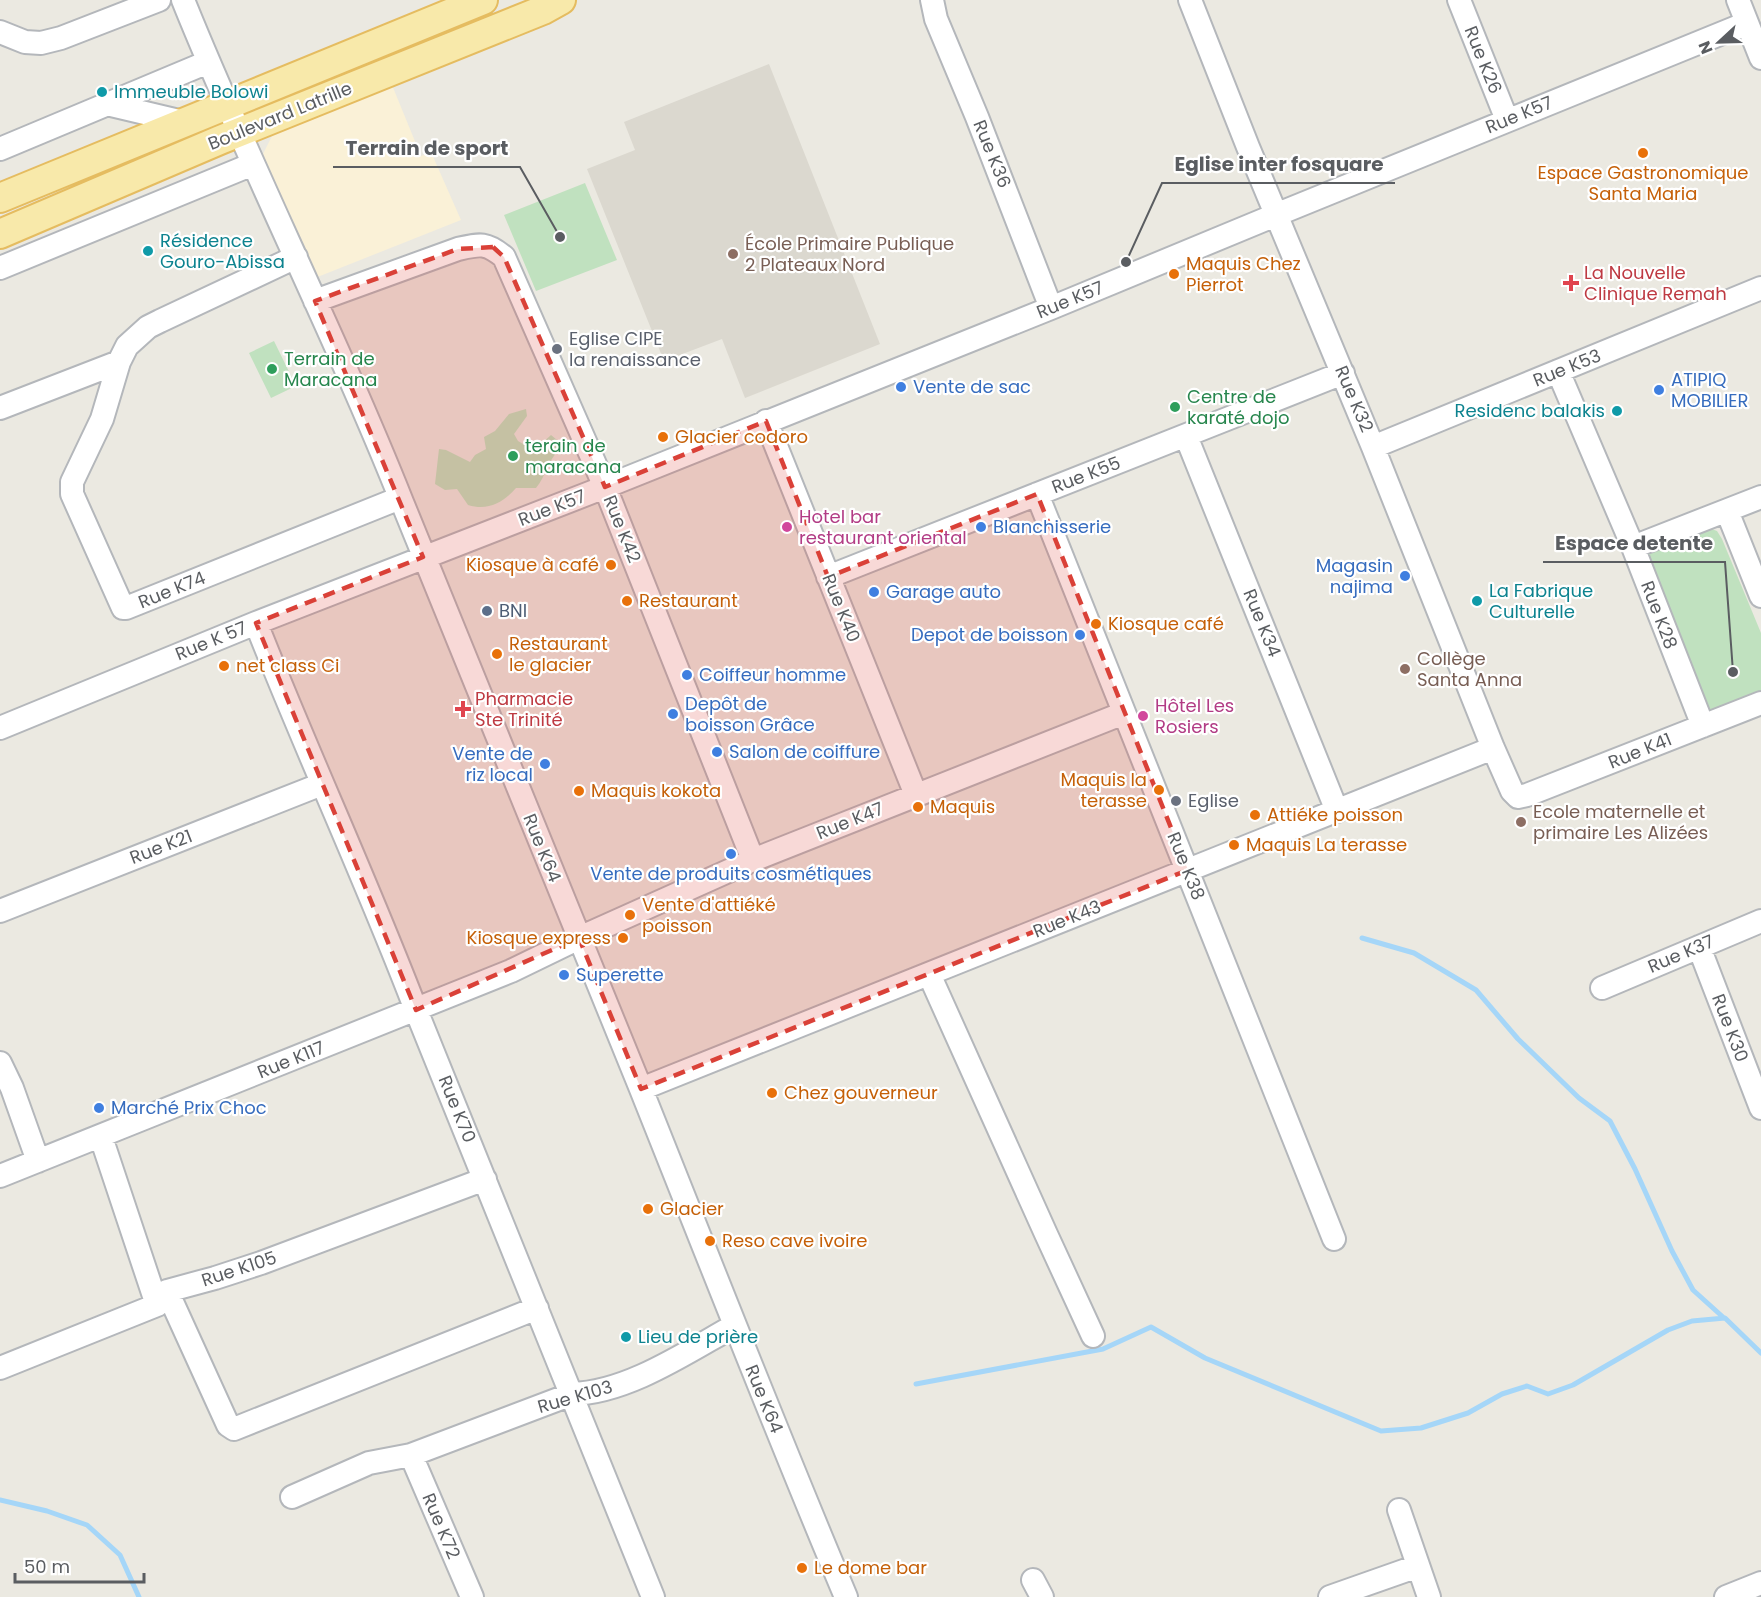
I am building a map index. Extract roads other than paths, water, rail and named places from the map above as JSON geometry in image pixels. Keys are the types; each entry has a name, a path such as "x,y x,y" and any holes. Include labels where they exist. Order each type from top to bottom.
{"main road":[{"name":"Boulevard Latrille","path":"0,198 483,0"},
{"name":"Boulevard Latrille","path":"0,234 240,133 543,10 561,0"}],"street":[{"path":"0,32 25,42 40,44 61,39 159,0"},
{"name":"Rue K64","path":"183,0 208,62 296,257 400,498 641,1089 734,1326 846,1597"},
{"name":"Rue K36","path":"932,0 936,19 981,127 1051,308"},
{"name":"Rue K32","path":"1190,0 1493,748 1512,791 1518,797"},
{"name":"Rue K26","path":"1459,0 1507,120"},
{"path":"1738,0 1761,58"},
{"name":"Rue K57","path":"423,557 605,487 1051,308 1747,23"},
{"path":"0,149 208,62"},
{"path":"107,104 183,122"},
{"path":"0,267 253,164"},
{"path":"74,237 114,185"},
{"name":"Rue K42","path":"315,301 458,249 477,245 493,247 504,257 605,487 753,860"},
{"path":"0,408 119,362 127,346 148,327 296,257"},
{"name":"Rue K53","path":"1373,447 1761,288"},
{"name":"Rue K74","path":"119,362 102,419 71,489 123,608 400,498"},
{"name":"Rue K28","path":"1558,371 1633,547 1703,726"},
{"name":"Rue K55","path":"828,577 1342,373"},
{"name":"Rue K40","path":"766,421 916,795"},
{"name":"Rue K34","path":"1186,436 1337,811"},
{"name":"Rue K38","path":"1036,494 1334,1239"},
{"path":"1633,547 1761,497"},
{"path":"1727,511 1761,596"},
{"name":"Rue K 57","path":"0,728 423,557"},
{"name":"Rue K70","path":"256,623 388,937 653,1597"},
{"name":"Rue K41","path":"1518,797 1761,703"},
{"name":"Rue K47","path":"579,938 753,860 1124,713"},
{"name":"Rue K43","path":"641,1089 1493,748"},
{"name":"Rue K21","path":"0,911 322,784"},
{"name":"Rue K37","path":"1602,988 1761,921"},
{"name":"Rue K117","path":"0,1176 511,971 579,938"},
{"name":"Rue K30","path":"1699,947 1761,1108"},
{"path":"929,974 1093,1335"},
{"path":"0,1064 12,1088 38,1161"},
{"path":"101,1137 162,1298 228,1425 234,1429 537,1308"},
{"name":"Rue K105","path":"0,1368 162,1298 485,1179"},
{"name":"Rue K103","path":"292,1497 369,1463 411,1455 572,1394 586,1394 610,1388 662,1366 734,1326"},
{"name":"Rue K72","path":"411,1455 472,1597"},
{"path":"1399,1510 1429,1597"},
{"path":"1330,1597 1418,1566"},
{"path":"1726,1597 1761,1583"}],"waterway":[{"path":"1362,938 1414,953 1476,990 1518,1039 1579,1098 1610,1121 1693,1290 1724,1318"},
{"path":"916,1384 1103,1349 1151,1327 1205,1358 1381,1431 1421,1428 1468,1413 1502,1394 1527,1386 1548,1394 1573,1385 1668,1330 1692,1321 1725,1318 1761,1353"},
{"path":"0,1500 47,1511 87,1525 120,1555 139,1597"}],"place":[{"name":"Immeuble Bolowi","path":"102,92"},
{"name":"Espace Gastronomique Santa Maria","path":"1643,153"},
{"name":"Terrain de sport","path":"560,237"},
{"name":"Résidence Gouro-Abissa","path":"148,251"},
{"name":"École Primaire Publique 2 Plateaux Nord","path":"733,254"},
{"name":"Eglise inter fosquare","path":"1126,262"},
{"name":"Maquis Chez Pierrot","path":"1174,274"},
{"name":"La Nouvelle Clinique Remah","path":"1571,283"},
{"name":"Eglise CIPE la renaissance","path":"557,349"},
{"name":"Terrain de Maracana","path":"272,369"},
{"name":"Vente de sac","path":"901,387"},
{"name":"ATIPIQ MOBILIER","path":"1659,390"},
{"name":"Centre de karaté dojo","path":"1175,407"},
{"name":"Residenc balakis","path":"1617,411"},
{"name":"Glacier codoro","path":"663,437"},
{"name":"terain de maracana","path":"513,456"},
{"name":"Hotel bar restaurant oriental","path":"787,527"},
{"name":"Blanchisserie","path":"981,527"},
{"name":"Kiosque à café","path":"611,565"},
{"name":"Magasin najima","path":"1405,576"},
{"name":"Garage auto","path":"874,592"},
{"name":"Restaurant","path":"627,601"},
{"name":"La Fabrique Culturelle","path":"1477,601"},
{"name":"BNI","path":"487,611"},
{"name":"Kiosque café","path":"1096,624"},
{"name":"Depot de boisson","path":"1080,635"},
{"name":"Restaurant le glacier","path":"497,654"},
{"name":"net class Ci","path":"224,666"},
{"name":"Collège Santa Anna","path":"1405,669"},
{"name":"Espace detente","path":"1733,672"},
{"name":"Coiffeur homme","path":"687,675"},
{"name":"Pharmacie Ste Trinité","path":"463,709"},
{"name":"Depôt de boisson Grâce","path":"673,714"},
{"name":"Hôtel Les Rosiers","path":"1143,716"},
{"name":"Salon de coiffure","path":"717,752"},
{"name":"Vente de riz local","path":"545,764"},
{"name":"Maquis la terasse","path":"1159,790"},
{"name":"Maquis kokota","path":"579,791"},
{"name":"Eglise","path":"1176,801"},
{"name":"Maquis","path":"918,807"},
{"name":"Attiéke poisson","path":"1255,815"},
{"name":"Ecole maternelle et primaire Les Alizées","path":"1521,822"},
{"name":"Maquis La terasse","path":"1234,845"},
{"name":"Vente de produits cosmétiques","path":"731,854"},
{"name":"Vente d'attiéké poisson","path":"630,915"},
{"name":"Kiosque express","path":"623,938"},
{"name":"Superette","path":"564,975"},
{"name":"Chez gouverneur","path":"772,1093"},
{"name":"Marché Prix Choc","path":"99,1108"},
{"name":"Glacier","path":"648,1209"},
{"name":"Reso cave ivoire","path":"710,1241"},
{"name":"Lieu de prière","path":"626,1337"},
{"name":"Le dome bar","path":"802,1568"}]}
